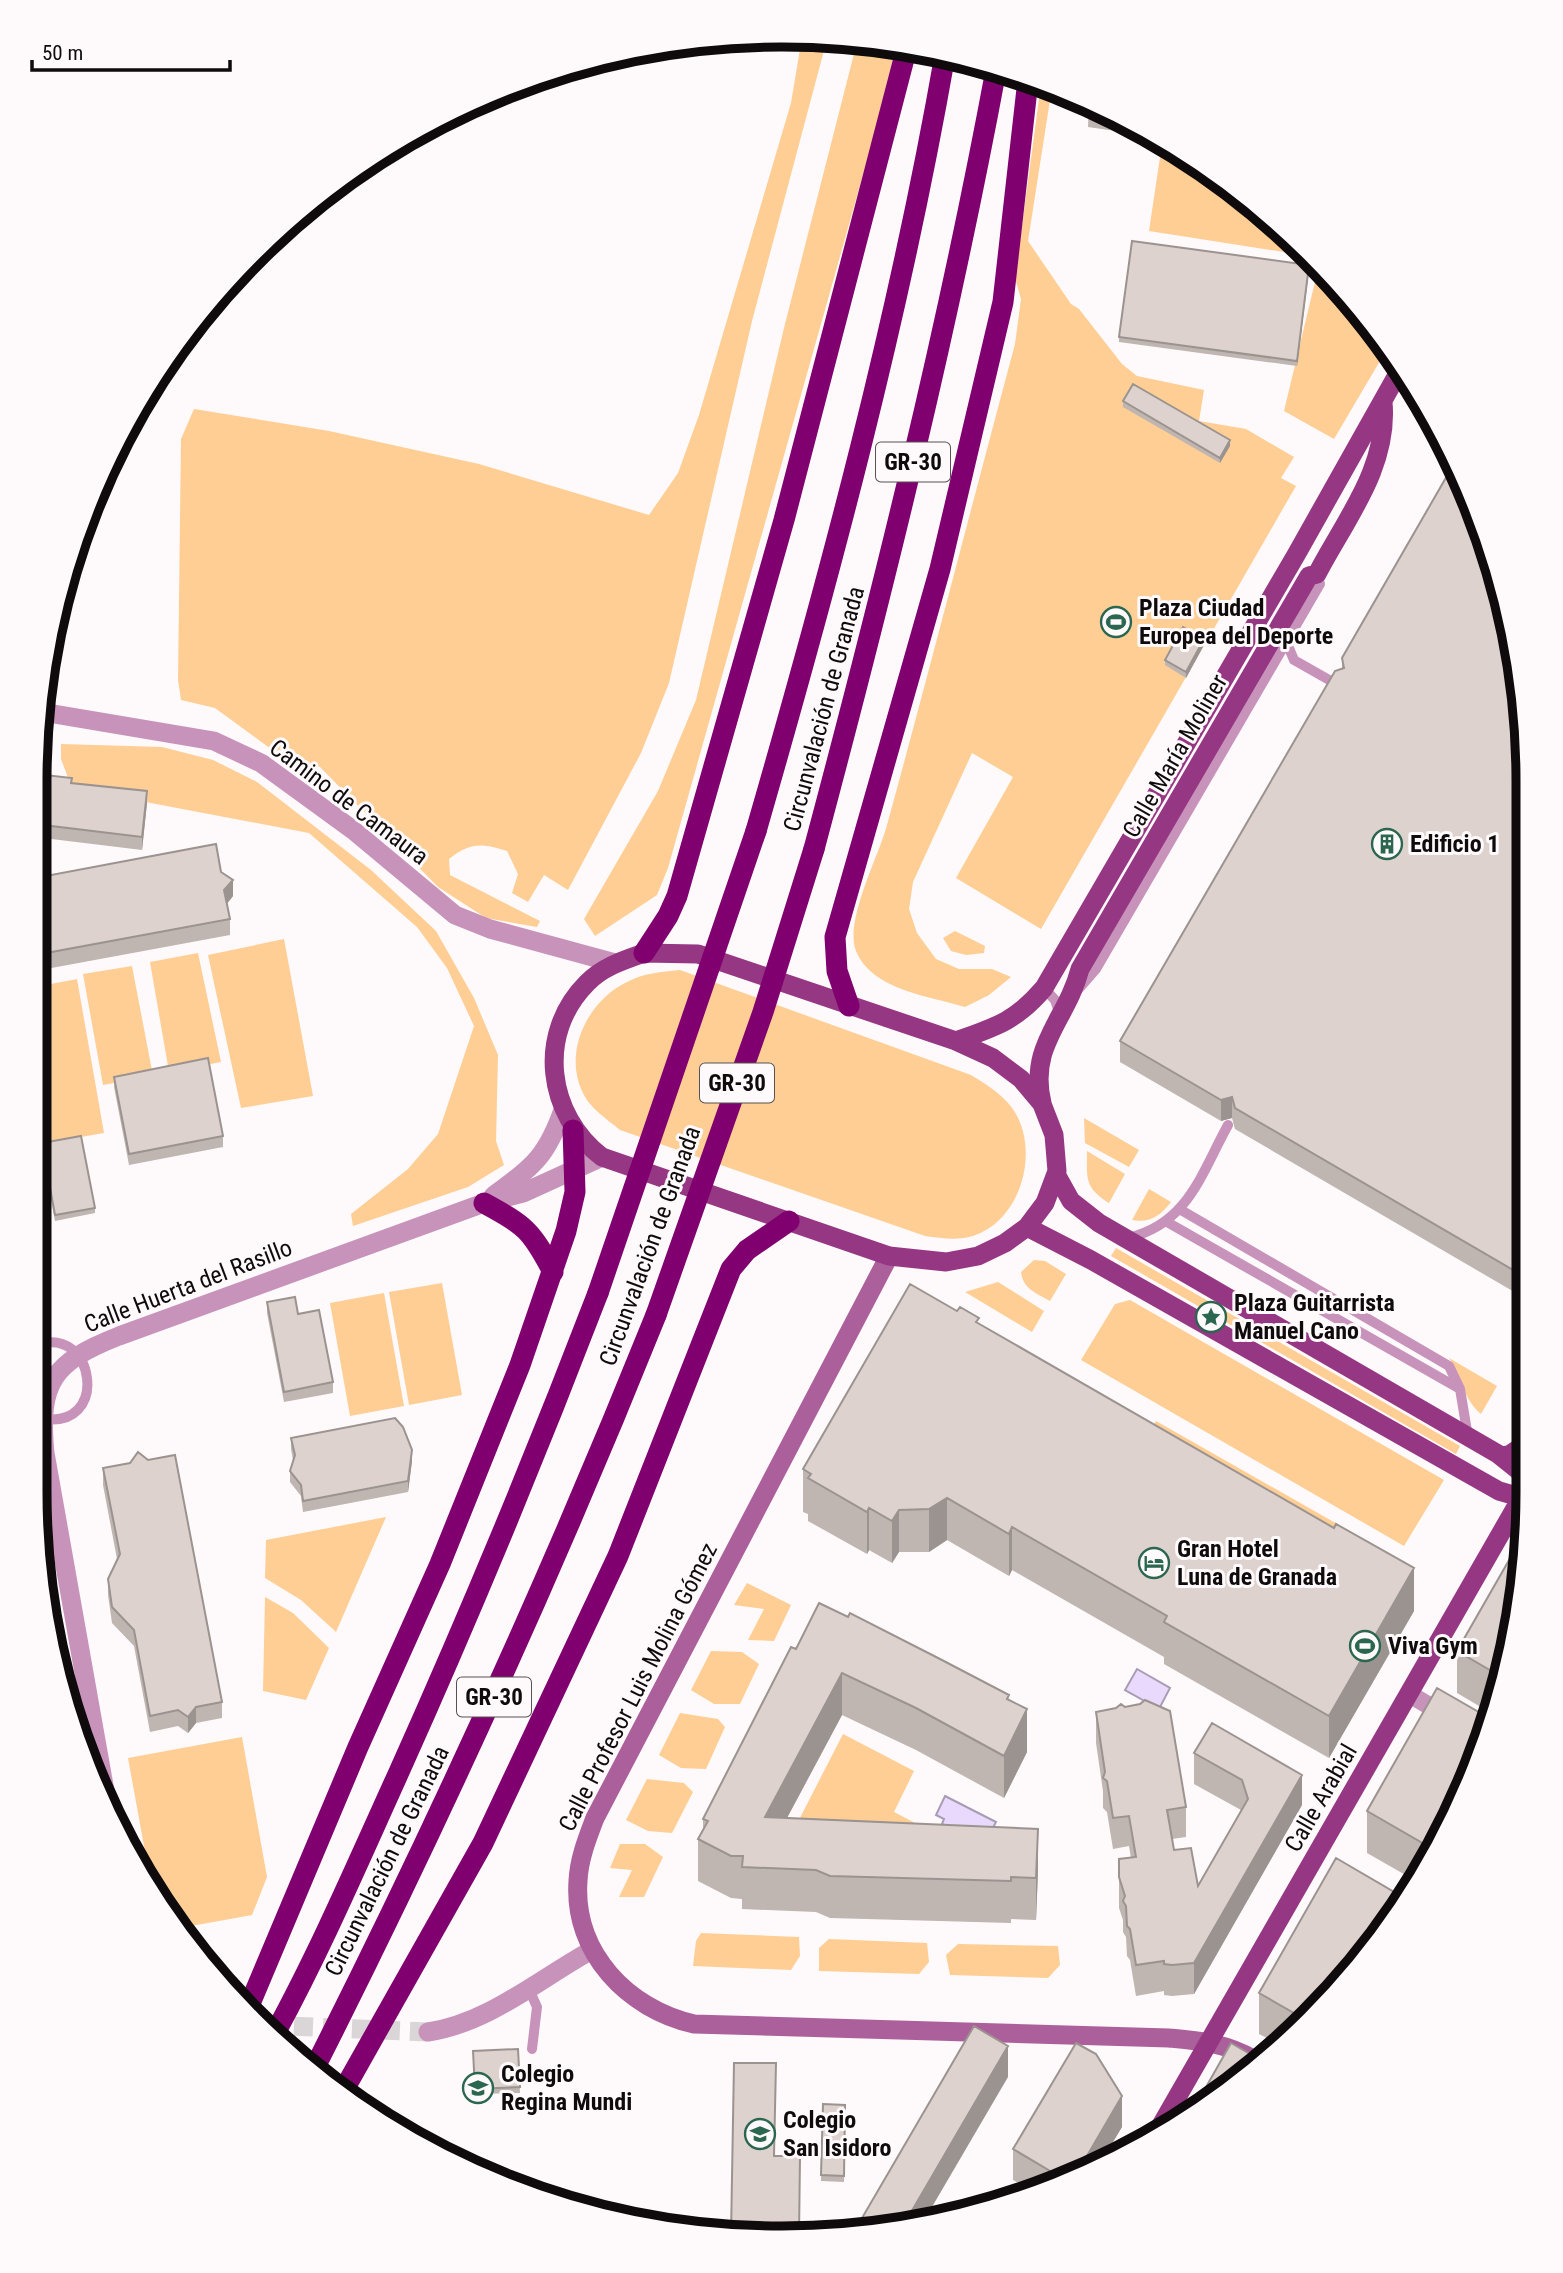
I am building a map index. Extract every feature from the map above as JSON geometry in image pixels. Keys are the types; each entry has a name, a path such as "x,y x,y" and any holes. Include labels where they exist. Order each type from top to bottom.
{"highway":[{"path":"644,953 668,916 681,884 788,506 904,58"},
{"name":"Circunvalación de Granada","path":"278,2026 374,1827 460,1635 535,1457 598,1293 755,831 825,592 920,196 943,65"},
{"name":"Circunvalación de Granada","path":"318,2061 429,1839 521,1640 656,1315 763,1012 814,849 887,573 964,242 994,79"},
{"path":"849,1006 837,971 835,937 940,569 1003,302 1027,89"},
{"path":"252,2000 358,1747 440,1564 520,1365 553,1272 575,1192 573,1130"},
{"path":"484,1203 514,1219 534,1236 553,1272"},
{"path":"348,2083 488,1832 618,1556 731,1269 747,1250 789,1221"}],"main road":[{"name":"Calle María Moliner","path":"956,1041 1009,1022 1025,1010 1044,988 1346,469 1395,379"},
{"name":"Calle María Moliner","path":"1042,1104 1038,1082 1039,1059 1060,1015 1074,994 1080,969 1309,576 1317,574 1368,482 1382,436 1383,402"},
{"path":"1056,1174 1042,1208 1027,1227 1005,1243 978,1256 946,1262 889,1256 602,1157 573,1130 563,1110 553,1071 554,1043 559,1025 568,1007 588,982 615,963 644,953 698,954 956,1041 1006,1066 1042,1104 1055,1141 1056,1174 1060,1186 1076,1207 1124,1238 1501,1456 1516,1468"},
{"path":"1027,1227 1091,1260 1499,1491 1516,1493"},
{"name":"Calle Profesor Luis Molina Gómez","path":"889,1256 595,1818 583,1850 578,1882 580,1913 592,1950 612,1978 636,2001 669,2018 694,2024 1169,2038 1236,2048 1250,2057"},
{"path":"1501,1456 1516,1450"},
{"name":"Calle Arabial","path":"1166,2116 1515,1513"}],"street":[{"name":"Camino de Camaura","path":"51,714 214,741 261,762 353,831 456,915 490,929 615,963"},
{"name":"Calle Huerta del Rasillo","path":"484,1203 538,1162 552,1141 563,1110"},
{"name":"Calle Huerta del Rasillo","path":"47,1392 61,1367 78,1355 119,1336 484,1203 523,1193 602,1157"},
{"name":"Calle Huerta del Rasillo","path":"47,1468 100,1765"},
{"path":"1409,1694 1475,1733"},
{"path":"1317,1854 1337,1866"},
{"path":"428,2032 459,2026 488,2013 528,1986 592,1950"}],"lane":[{"path":"1346,469 1368,482"},
{"path":"1074,994 1096,970 1320,584 1317,574"},
{"path":"1286,641 1294,660"},
{"path":"1273,663 1294,660 1339,685"},
{"path":"1044,988 1055,1000 1060,1015"},
{"path":"1124,1238 1148,1233 1181,1210 1228,1125"},
{"path":"1181,1210 1447,1365 1460,1390 1468,1437"},
{"path":"1167,1222 1460,1390"},
{"path":"47,1344 55,1343 78,1355 89,1377 84,1401 66,1417 47,1419"},
{"path":"528,1986 537,2007 532,2049"}],"shaded area":[{"path":"800,48 824,49 752,321 669,683 641,753 568,890 544,875 528,902 512,893 518,874 507,851 498,848 470,847 449,859 450,875 540,921 537,927 486,918 438,887 320,767 271,749 215,708 181,700 178,680 181,439 194,409 329,431 479,464 649,515 678,473 699,415 791,103"},
{"path":"855,52 893,56 873,139 668,868 657,895 595,936 584,919 658,791 696,700 784,328"},
{"name":"Plaza Ciudad Europea del Deporte","path":"1040,94 1050,98 1028,241 1071,304 1079,309 1122,364 1137,376 1204,390 1199,421 1246,429 1294,457 1281,478 1296,486 1041,929 956,878 1013,777 972,753 913,882 909,909 917,933 936,959 959,969 992,969 1011,977 989,995 965,1007 919,995 875,975 856,951 855,923 858,906 887,825 1015,344 1021,299 1015,278"},
{"path":"1160,157 1169,158 1228,199 1292,253 1149,231"},
{"path":"1316,278 1381,359 1334,439 1284,411"},
{"path":"61,744 162,747 213,760 257,782 371,870 436,931 474,998 498,1055 496,1141 504,1165 468,1187 353,1226 351,1214 408,1169 438,1134 474,1026 447,968 417,927 309,833 72,788 61,759"},
{"path":"955,931 985,946 984,953 966,955 951,951 943,938"},
{"path":"284,939 313,1096 241,1108 208,955"},
{"path":"198,953 221,1062 169,1072 150,962"},
{"path":"132,966 153,1076 103,1085 83,974"},
{"path":"680,970 971,1075 996,1092 1016,1114 1023,1130 1026,1148 1021,1185 1003,1216 989,1228 967,1238 925,1236 620,1130 594,1108 582,1091 576,1059 583,1028 601,1001 613,990 646,975"},
{"path":"77,979 104,1133 47,1143 47,985"},
{"path":"1084,1118 1139,1150 1129,1167 1085,1143"},
{"path":"1087,1151 1125,1174 1109,1203 1091,1187"},
{"path":"1149,1189 1171,1202 1154,1218 1132,1220"},
{"path":"1116,1248 1460,1446 1456,1454 1111,1256"},
{"path":"1034,1260 1045,1261 1066,1274 1050,1301 1031,1290 1022,1278 1021,1272"},
{"path":"998,1282 1044,1311 1032,1332 965,1292"},
{"path":"442,1283 462,1395 409,1405 389,1292"},
{"path":"384,1293 404,1406 350,1416 330,1303"},
{"path":"1130,1300 1444,1480 1404,1546 1081,1360 1115,1304"},
{"path":"1449,1358 1497,1386 1481,1414 1466,1395"},
{"path":"1156,1421 1376,1546 1365,1567 1144,1441"},
{"path":"386,1517 336,1632 301,1600 265,1578 266,1540"},
{"path":"747,1583 791,1605 774,1641 748,1640 764,1609 734,1605"},
{"path":"265,1597 293,1613 329,1648 306,1700 263,1691"},
{"path":"711,1651 742,1652 759,1664 740,1704 714,1704 691,1690"},
{"path":"1137,1669 1170,1688 1159,1709 1125,1690"},
{"path":"680,1713 718,1719 725,1727 706,1769 681,1768 659,1755"},
{"path":"843,1734 914,1771 894,1812 986,1860 784,1849"},
{"path":"242,1737 267,1877 252,1915 190,1926 147,1860 128,1758"},
{"path":"647,1779 684,1783 693,1792 672,1833 648,1831 626,1820"},
{"path":"945,1796 996,1822 984,1845 942,1824 944,1819 936,1815"},
{"path":"620,1844 645,1844 663,1857 644,1897 619,1897 632,1870 610,1868"},
{"path":"701,1933 799,1937 800,1956 791,1970 693,1966 696,1941"},
{"path":"829,1939 927,1943 929,1962 919,1974 819,1971 819,1948"},
{"path":"958,1944 1058,1946 1060,1965 1048,1978 950,1975 946,1955"}],"building":[{"path":"1132,241 1303,264 1308,270 1297,361 1119,337"},
{"path":"1133,384 1230,440 1220,458 1123,401"},
{"name":"Edificio 1","path":"1448,474 1477,545 1491,591 1502,638 1514,733 1516,1272 1235,1108 1232,1097 1221,1100 1120,1041 1335,671 1344,668 1342,658"},
{"path":"1183,627 1204,639 1186,672 1165,660"},
{"path":"47,775 72,778 71,783 147,791 142,837 47,825"},
{"path":"216,844 221,872 233,880 224,890 230,919 47,953 47,876"},
{"path":"208,1058 223,1136 129,1154 114,1077"},
{"path":"81,1136 95,1208 55,1215 47,1171 47,1142"},
{"path":"910,1284 957,1311 960,1307 979,1318 976,1322 1334,1528 1336,1524 1414,1568 1329,1716 1164,1622 1167,1616 1012,1527 1009,1534 947,1498 929,1509 899,1510 892,1521 869,1508 867,1512 808,1478 811,1474 803,1469"},
{"path":"295,1297 298,1314 319,1310 333,1382 284,1392 267,1302"},
{"path":"395,1418 403,1427 412,1450 408,1481 303,1501 301,1485 290,1471 295,1455 291,1438"},
{"path":"138,1452 148,1460 175,1455 222,1702 196,1707 188,1717 178,1710 150,1716 134,1630 112,1607 108,1579 120,1554 103,1468 130,1463"},
{"path":"1513,1554 1502,1635 1493,1672 1457,1651"},
{"path":"819,1603 848,1617 850,1613 1009,1695 1007,1699 1027,1709 1004,1756 916,1708 842,1673 765,1817 1038,1829 1036,1878 1011,1877 1011,1881 830,1876 816,1870 742,1867 743,1856 731,1856 698,1839 708,1821 703,1819 791,1647 796,1649"},
{"path":"1437,1688 1481,1714 1460,1772 1425,1844 1367,1811"},
{"path":"1145,1700 1170,1711 1186,1807 1167,1810 1174,1850 1191,1848 1198,1886 1248,1799 1242,1780 1194,1753 1212,1723 1302,1775 1194,1963 1172,1965 1164,1964 1164,1961 1136,1965 1130,1929 1127,1926 1126,1906 1123,1901 1125,1896 1119,1877 1119,1859 1136,1857 1129,1816 1113,1818 1107,1781 1103,1778 1105,1772 1096,1712 1116,1708 1121,1704 1125,1707 1140,1704"},
{"path":"1336,1858 1396,1893 1334,1976 1297,2015 1259,1993"},
{"path":"974,2026 1008,2046 910,2214 860,2221"},
{"path":"1076,2043 1096,2054 1122,2096 1085,2160 1054,2173 1013,2149"},
{"path":"1231,2043 1252,2055 1228,2074 1203,2092"},
{"path":"518,2049 520,2087 475,2089 473,2051"},
{"path":"734,2063 776,2063 774,2156 800,2156 799,2225 731,2224"},
{"path":"823,2104 845,2105 844,2176 821,2175"}],"tunnel":[{"path":"277,2026 428,2032"}],"place":[{"name":"Plaza Ciudad Europea del Deporte","path":"1116,622"},
{"name":"Edificio 1","path":"1387,844"},
{"name":"Plaza Guitarrista Manuel Cano","path":"1211,1317"},
{"name":"Gran Hotel Luna de Granada","path":"1154,1563"},
{"name":"Viva Gym","path":"1365,1646"},
{"name":"Colegio Regina Mundi","path":"478,2088"},
{"name":"Colegio San Isidoro","path":"760,2134"}]}
